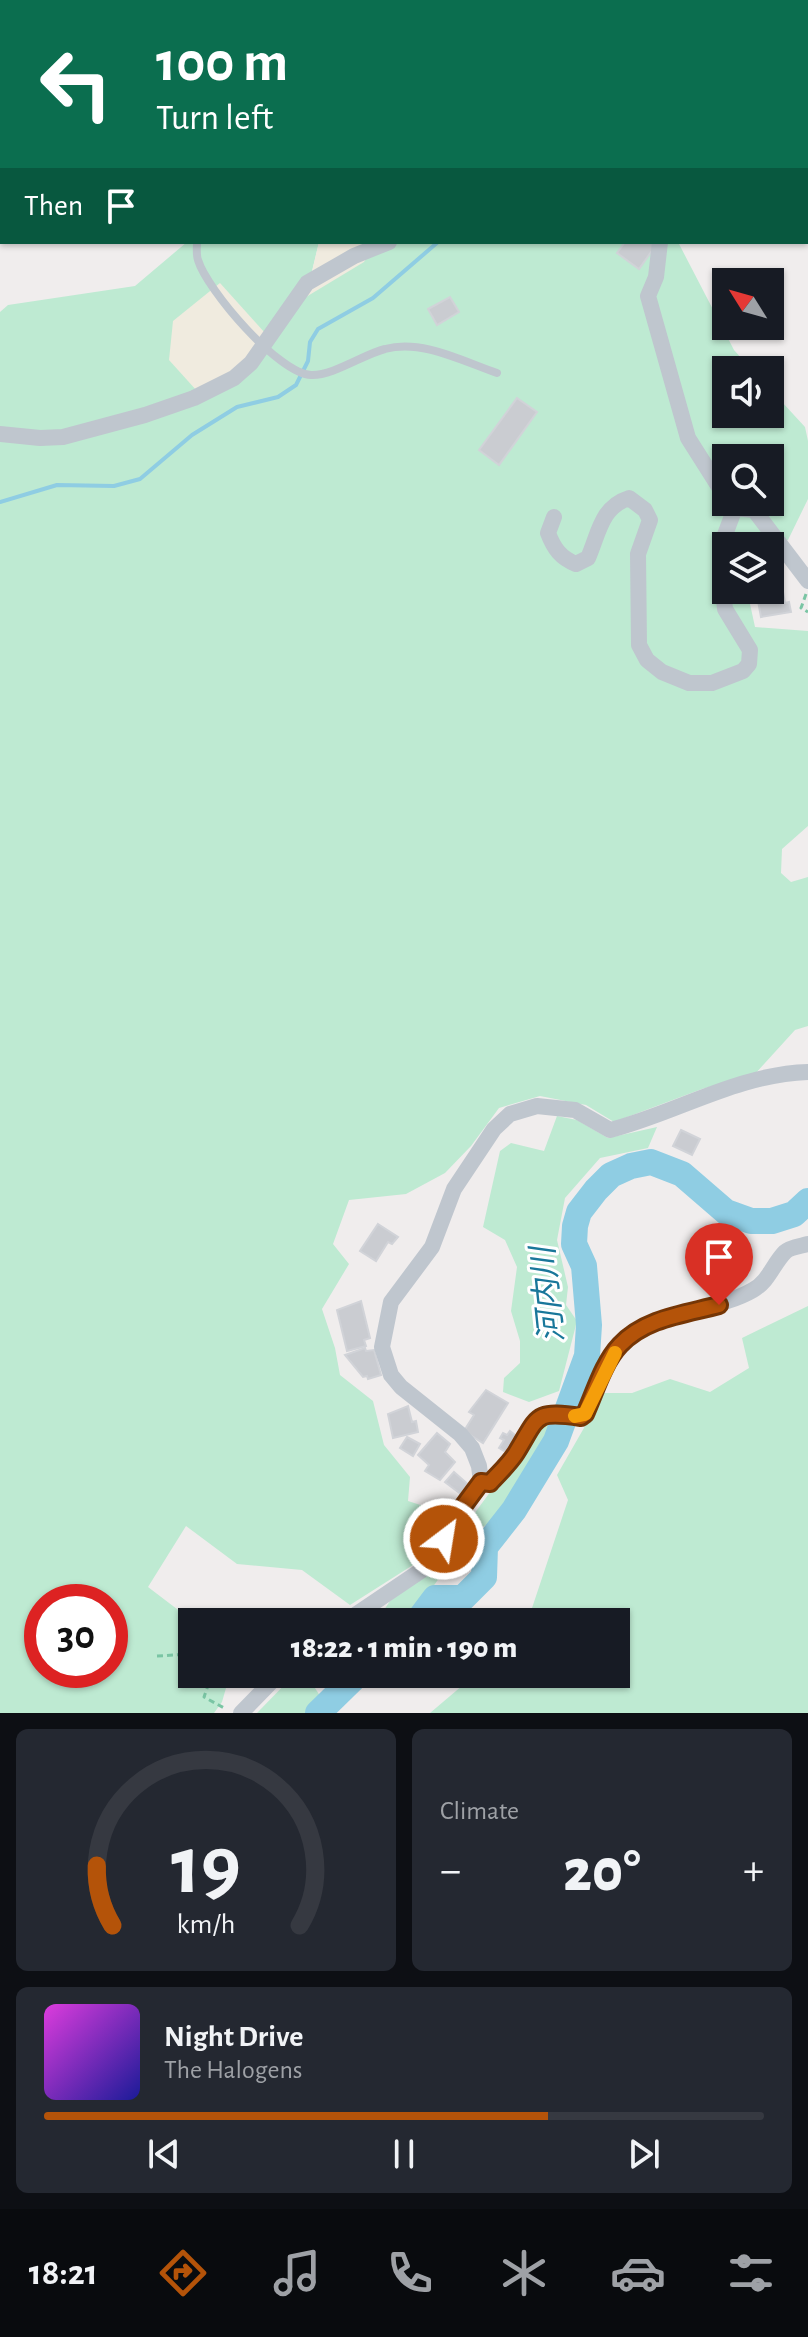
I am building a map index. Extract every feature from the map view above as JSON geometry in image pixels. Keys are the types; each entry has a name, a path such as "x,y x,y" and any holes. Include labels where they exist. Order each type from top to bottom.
{"street":[{"path":"0,434 63,437 194,398 234,378 251,363 307,283 354,256 384,244"},
{"path":"660,244 656,277 648,296 688,438 712,475"},
{"path":"554,517 548,533 552,544 563,559 576,564 588,558 614,503 629,498 645,510 650,520 638,554 639,645 647,660 662,672 689,683 712,683 743,671 749,664 750,650 725,609 720,562 728,516"},
{"path":"759,516 808,581"},
{"path":"366,1608 425,1568 453,1520 481,1482 472,1448 460,1434 401,1387 391,1375 382,1347 391,1302 432,1247 454,1189 494,1129 510,1114 537,1106 575,1110 610,1130 634,1124 725,1089 794,1072 808,1072"},
{"path":"481,1482 490,1483 514,1455 532,1422 551,1412 581,1417 585,1414 606,1367 620,1345 654,1322 719,1305 756,1288 785,1253 808,1244"},
{"path":"241,1713 265,1688"}],"lane":[{"path":"197,244 197,259 225,306 293,370 311,375 358,362 385,349 414,345 497,373"}],"path":[{"path":"808,589 801,608 808,612"},
{"path":"157,1656 178,1655"},
{"path":"207,1688 204,1697 232,1713"}],"green space":[{"path":"185,244 319,244 306,296 374,244 679,244 712,308 712,340 729,340 739,356 712,356 712,428 784,428 784,404 805,427 808,441 808,499 788,540 784,542 784,532 712,532 712,604 750,604 755,627 808,631 808,826 782,849 781,873 791,882 808,877 808,1026 795,1030 755,1074 702,1089 614,1122 586,1105 540,1096 499,1108 471,1146 445,1173 406,1194 349,1200 333,1244 349,1264 322,1309 340,1375 373,1401 384,1445 410,1477 408,1501 439,1511 424,1558 350,1605 302,1570 237,1564 186,1526 148,1587 178,1610 178,1688 226,1688 222,1702 214,1713 0,1713 0,312 8,305 135,286"},
{"path":"557,1116 577,1120 608,1138 657,1127 648,1148 600,1158 565,1198 557,1240 568,1287 566,1305 577,1321 559,1391 529,1402 503,1392 504,1378 520,1363 520,1341 511,1311 517,1267 505,1240 483,1227 500,1151 511,1143 544,1151"},
{"path":"808,1306 808,1713 430,1713 459,1688 630,1688 630,1608 532,1608 568,1500 557,1475 604,1393 632,1393 670,1379 710,1392 749,1368 742,1338"},
{"path":"550,1422 546,1447 501,1518 478,1529 464,1557 442,1574 418,1608 385,1608 390,1601 435,1567 538,1427"},
{"path":"281,1688 315,1688 331,1713 257,1713"}],"sand":[{"path":"319,244 376,244 364,262 306,297"},
{"path":"220,283 274,343 244,379 197,391 169,360 173,321"}],"building":[{"path":"624,244 656,245 639,269 617,253"},
{"path":"450,297 459,312 437,325 428,309"},
{"path":"517,398 537,412 499,465 479,450"},
{"path":"784,598 785,603 789,602 791,612 761,617 759,604 784,604"},
{"path":"681,1130 700,1139 692,1155 673,1146"},
{"path":"378,1224 398,1237 392,1244 388,1242 376,1261 360,1251"},
{"path":"361,1301 370,1338 364,1340 366,1346 347,1351 337,1310"},
{"path":"365,1348 366,1351 374,1350 381,1375 368,1379 367,1376 363,1377 345,1355"},
{"path":"486,1390 508,1403 483,1443 464,1431 474,1415 469,1412"},
{"path":"408,1406 418,1432 393,1438 388,1414"},
{"path":"510,1431 519,1438 509,1454 499,1448 504,1440 500,1438 503,1433 507,1435"},
{"path":"437,1433 450,1444 445,1452 455,1462 440,1480 425,1471 429,1465 418,1455"},
{"path":"407,1437 420,1444 413,1456 400,1448"},
{"path":"454,1472 470,1486 462,1495 445,1482"}],"waterway":[{"path":"0,502 57,485 114,486 140,479 192,435 237,407 278,397 296,385 308,361 310,342 318,329 373,298 436,244"},
{"name":"河内川","path":"428,1608 435,1598 463,1598 484,1577 485,1547 514,1510 556,1441 587,1356 589,1325 584,1266 574,1244 579,1212 596,1190 611,1175 651,1162 682,1174 726,1212 751,1221 772,1221 794,1214 808,1201"},
{"name":"河内川","path":"318,1713 344,1688"}],"slow traffic":[{"path":"575,1416 585,1414 615,1353"}],"route":[{"path":"444,1539 453,1520 481,1482 490,1483 514,1455 532,1422 551,1412 581,1417 585,1414 606,1367 620,1345 654,1322 719,1305"}]}
